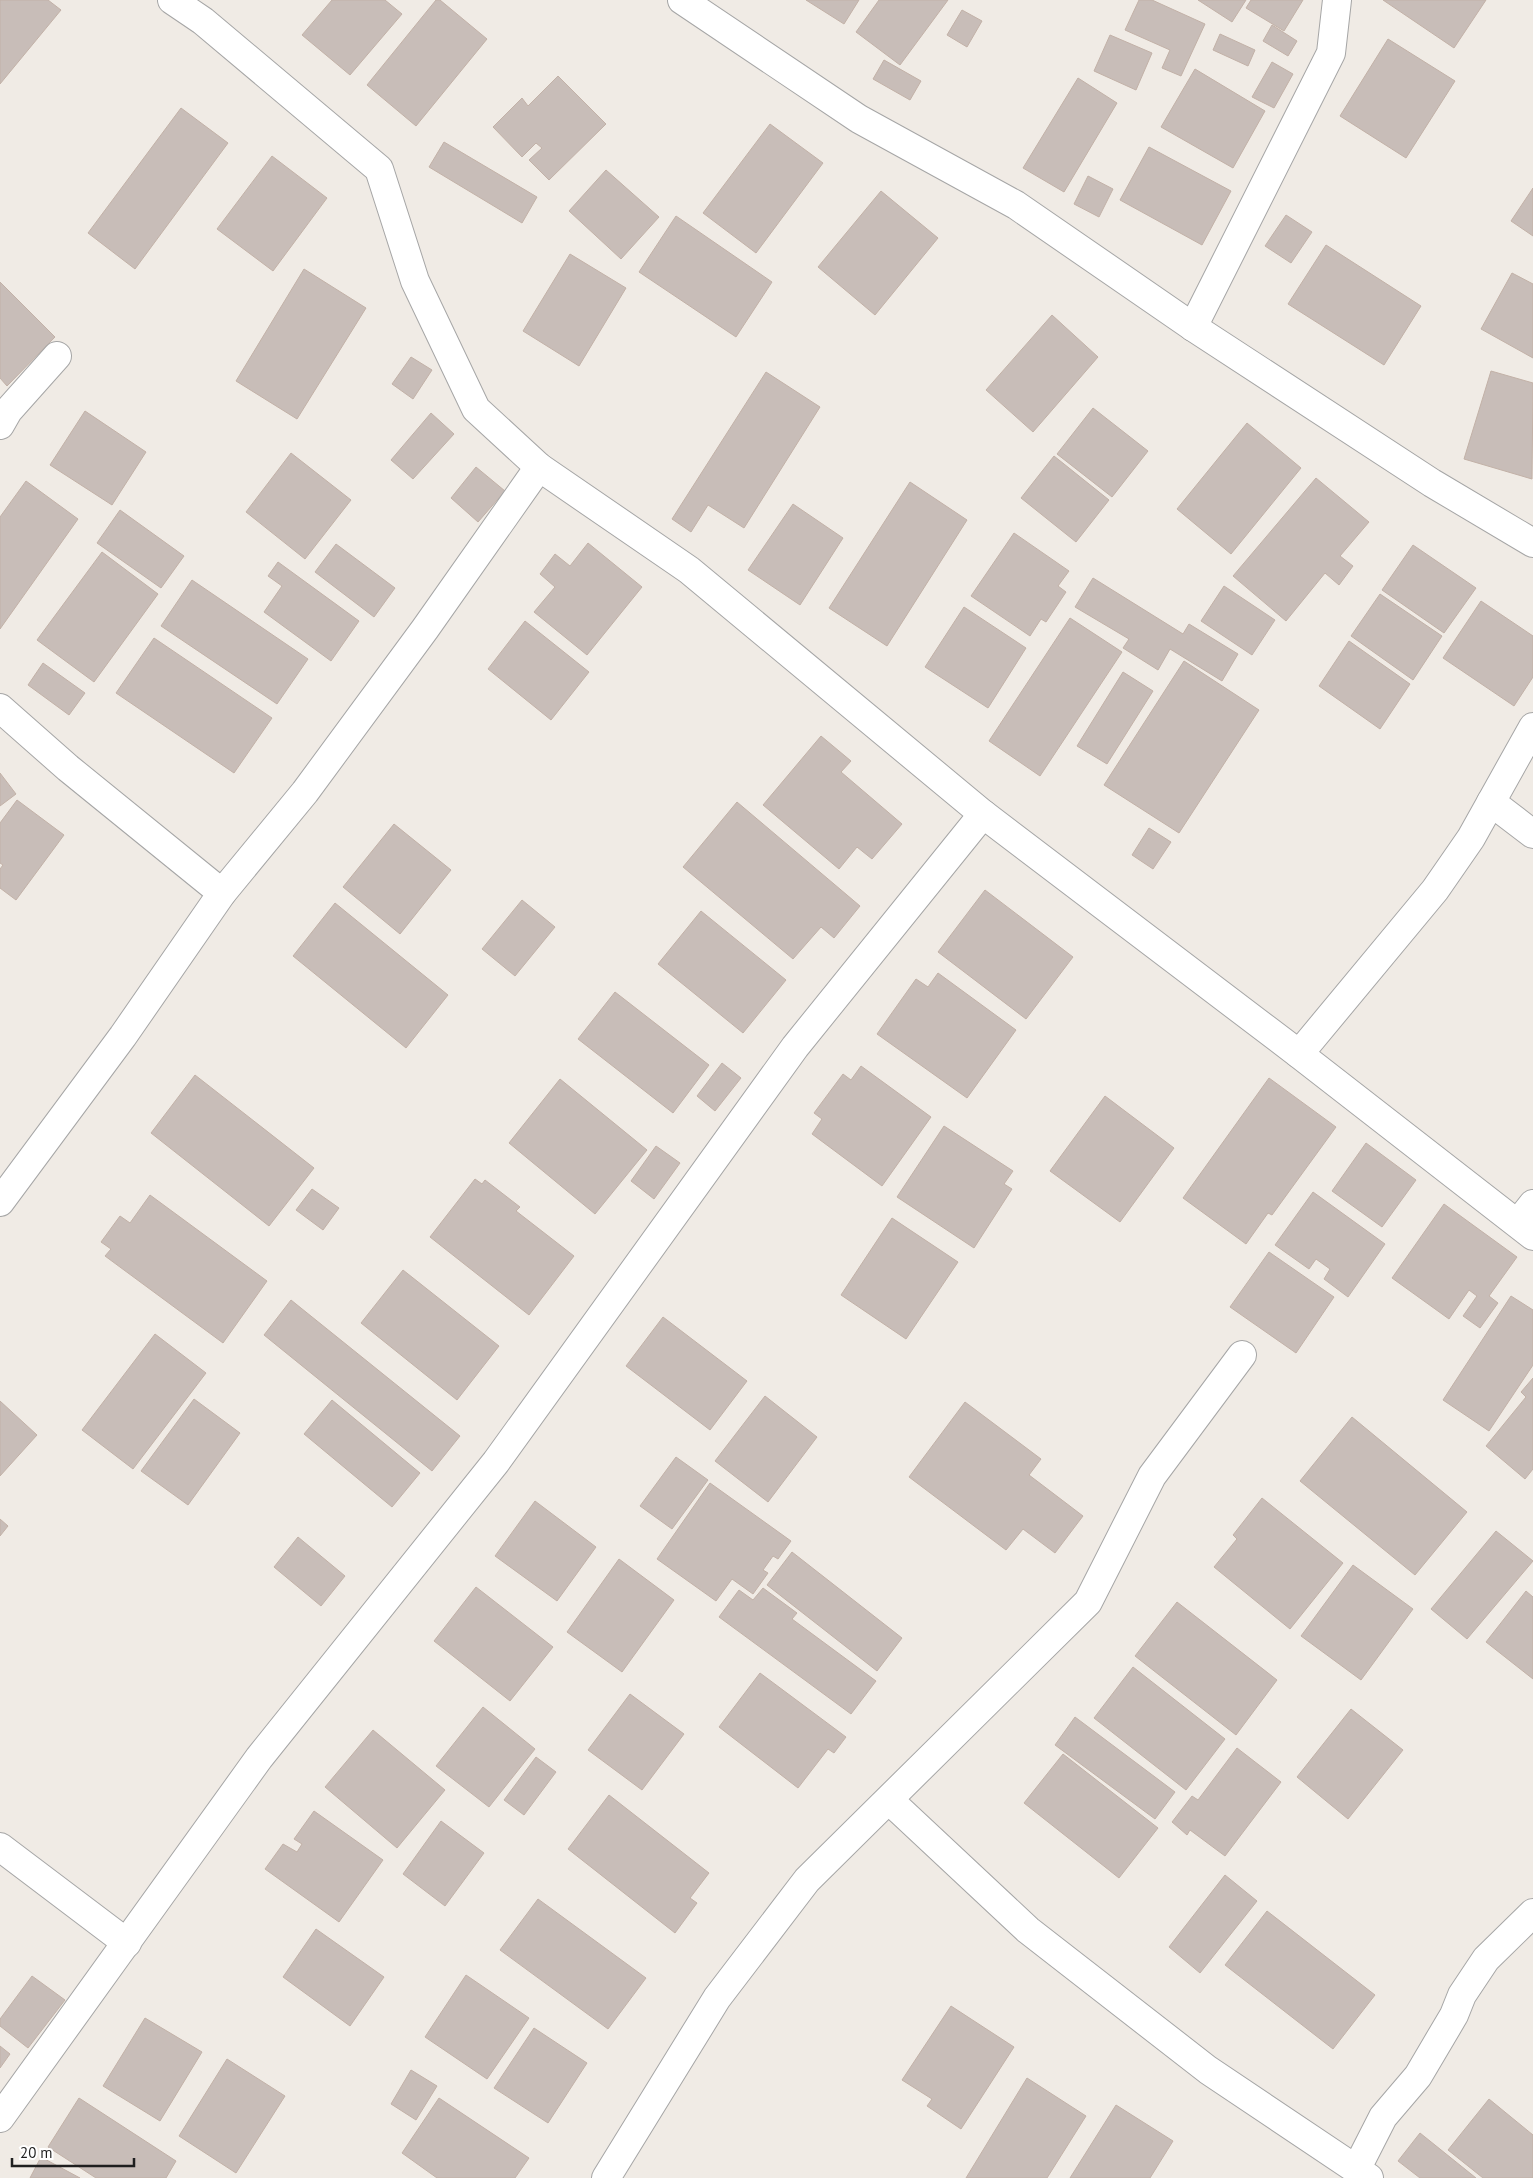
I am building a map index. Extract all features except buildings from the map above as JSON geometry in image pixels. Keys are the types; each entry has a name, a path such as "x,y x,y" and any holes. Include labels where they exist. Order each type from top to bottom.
{"street":[{"path":"172,0 203,21 379,169 415,282 476,409 539,467 689,570 983,814 1299,1054 1528,1221"},
{"path":"682,0 859,119 1016,205 1193,327 1432,483 1533,543"},
{"path":"1193,327 1331,53 1337,0"},
{"path":"0,425 8,411 57,356"},
{"path":"0,1202 123,1036 222,893 305,792 425,629 539,467"},
{"path":"0,708 68,768 222,893"},
{"path":"1299,1054 1434,890 1471,838 1533,727"},
{"path":"1491,802 1533,834"},
{"path":"0,2118 259,1758 496,1462 795,1047 983,814"},
{"path":"606,2178 717,1998 807,1880 1088,1602 1152,1476 1242,1355"},
{"path":"889,1800 1028,1930 1208,2070 1363,2173 1383,2117 1418,2076 1454,2015 1462,1995 1486,1960 1533,1913"},
{"path":"0,1847 127,1943"}]}
